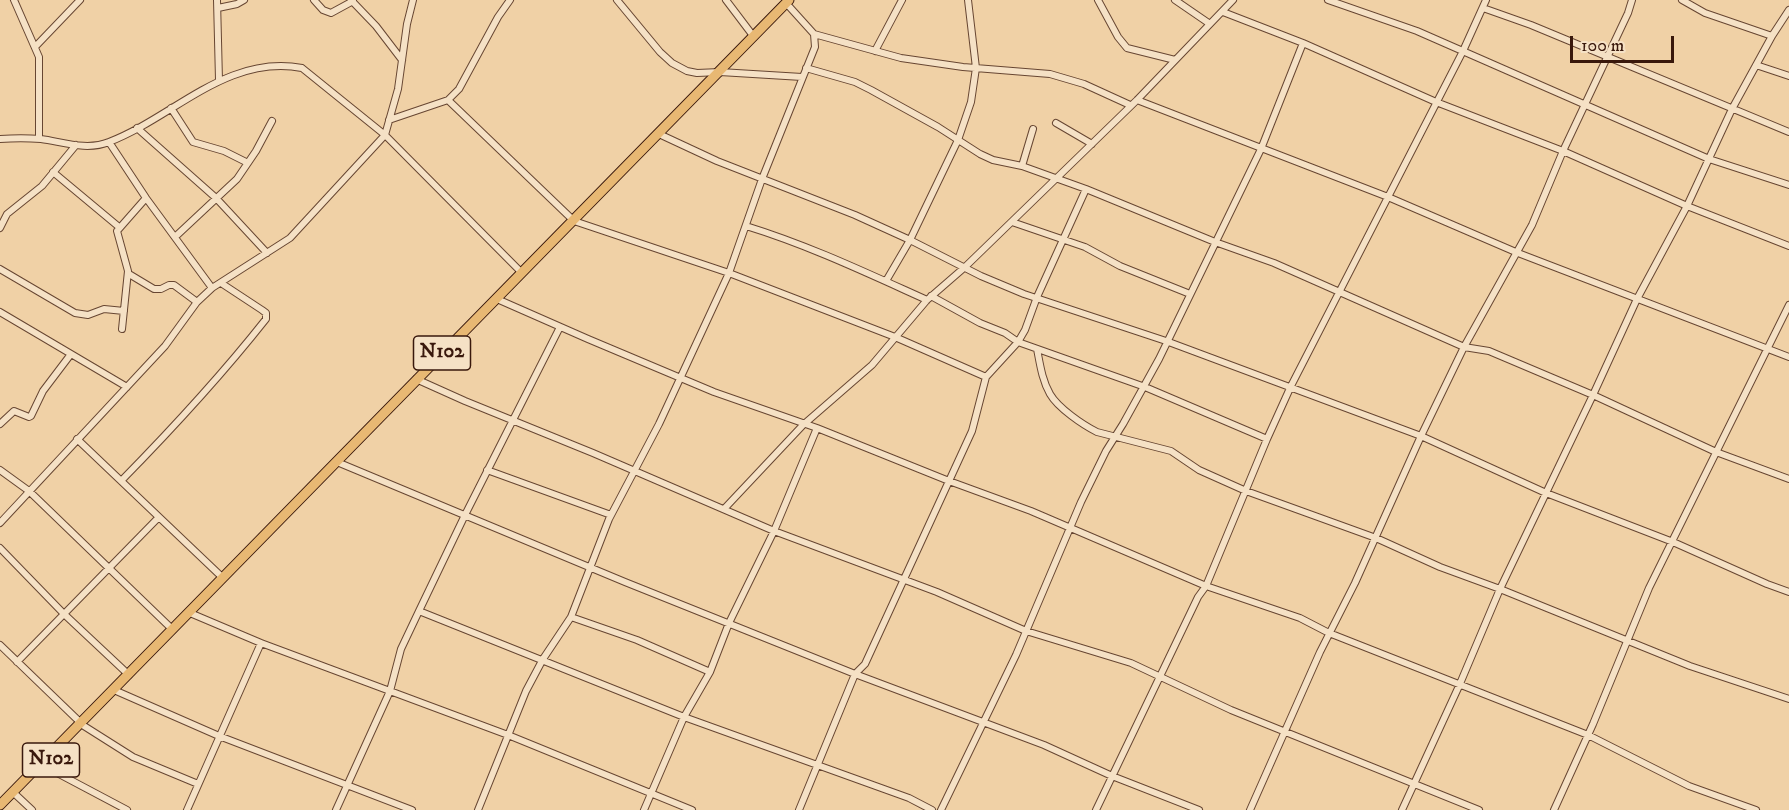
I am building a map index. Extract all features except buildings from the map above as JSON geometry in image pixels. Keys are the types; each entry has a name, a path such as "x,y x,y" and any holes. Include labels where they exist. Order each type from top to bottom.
{"main road":[{"name":"N102","path":"2,810 97,707 787,2"},
{"name":"N102","path":"0,805 82,724"}],"street":[{"path":"14,0 35,47 40,67 39,139"},
{"path":"35,47 80,0"},
{"path":"217,0 219,80"},
{"path":"218,8 244,0"},
{"path":"314,0 322,10 331,13 352,1 376,26 402,60"},
{"path":"0,523 165,346 197,302 212,288 290,238 385,135 398,89 413,0"},
{"path":"389,120 448,100 459,89 498,17 510,0"},
{"path":"617,0 660,52 672,63 687,71 697,74 720,72 802,77"},
{"path":"726,0 754,37"},
{"path":"875,51 902,0"},
{"path":"886,281 910,240 958,140 974,94 976,68 968,0"},
{"path":"1098,0 1118,37 1127,48 1175,60"},
{"path":"1175,0 1210,24"},
{"path":"723,508 803,425 872,365 929,298 965,267 1137,100 1233,0"},
{"path":"1328,0 1417,31 1709,159 1789,185"},
{"path":"1096,810 1198,597 1206,586 1291,386 1342,291 1463,51 1486,0"},
{"path":"1251,810 1329,633 1377,538 1421,436 1464,347 1532,225 1632,0"},
{"path":"1682,0 1705,13 1772,36"},
{"path":"787,2 814,34 901,58 976,68 1050,74 1084,84 1130,105"},
{"path":"1483,8 1531,25 1789,132"},
{"path":"1402,810 1459,686 1500,589 1637,299 1687,206 1732,109 1789,10"},
{"path":"1223,12 1436,102 1563,151 1687,206 1789,246"},
{"path":"478,810 526,692 543,659 571,617 611,515 659,424 729,273 762,179 814,47 814,34"},
{"path":"941,810 1026,631 1081,502 1114,438 1144,387 1261,149 1303,44"},
{"path":"0,138 98,145 137,128 219,80 273,66 285,65 302,68 385,135 522,273"},
{"path":"1756,65 1789,76"},
{"path":"806,68 855,82 993,160 1022,166 1086,189 1215,242 1274,263 1342,291 1464,347 1489,351 1593,395 1716,452 1789,478"},
{"path":"448,100 574,222 729,273 895,337 986,377"},
{"path":"1137,100 1388,197 1518,253 1789,357"},
{"path":"171,108 193,142 224,151 249,164"},
{"path":"175,237 237,179 249,164 272,121"},
{"path":"1056,123 1092,144"},
{"path":"137,128 216,198 267,253"},
{"path":"1022,166 1033,129"},
{"path":"659,134 717,161 855,215 981,276 1291,386 1421,436 1546,493 1673,542 1789,592"},
{"path":"109,142 146,198 212,288"},
{"path":"0,228 7,214 36,192 76,145"},
{"path":"53,172 119,227"},
{"path":"799,810 855,674 866,664 975,422 980,393 986,377 1018,342 1025,330 1037,297 1086,189"},
{"path":"122,329 129,274 117,237 119,227 146,198"},
{"path":"1012,222 1063,238 1120,266 1190,294"},
{"path":"746,226 788,239 929,298 1005,333 1018,342 1144,387 1267,439"},
{"path":"0,269 75,313 88,315 104,309 124,311"},
{"path":"129,274 154,289 174,285 197,302"},
{"path":"121,481 184,416 266,319 266,313 221,284"},
{"path":"497,299 681,378 803,425 817,428 949,481 994,496 1206,586 1299,618 1329,633 1410,663 1459,686 1588,735 1689,786 1756,810"},
{"path":"1554,810 1649,588 1789,305"},
{"path":"0,312 127,387"},
{"path":"336,810 390,691 401,649 419,610 560,327"},
{"path":"1037,349 1041,372 1050,393 1056,402 1088,427 1114,438 1138,442 1171,452 1199,470 1246,491 1377,538 1440,567 1724,678 1789,699"},
{"path":"0,424 14,411 31,416 43,391 71,354"},
{"path":"416,379 774,531 937,592 1026,631 1091,653 1131,663 1231,710 1479,810"},
{"path":"644,810 684,717 710,672 729,623 774,531 817,428"},
{"path":"77,439 224,578"},
{"path":"337,462 589,567 855,674 1044,745 1112,776 1199,810"},
{"path":"0,470 29,491 173,630"},
{"path":"487,470 611,515"},
{"path":"17,662 159,517"},
{"path":"0,548 64,614 129,675"},
{"path":"419,610 684,717 909,798 932,810"},
{"path":"190,613 261,643 508,735 692,810"},
{"path":"571,617 637,640 710,672"},
{"path":"187,810 261,643"},
{"path":"0,645 82,724 133,757 198,784"},
{"path":"114,690 219,736 412,810"},
{"path":"44,766 127,810"},
{"path":"16,795 32,810"}]}
